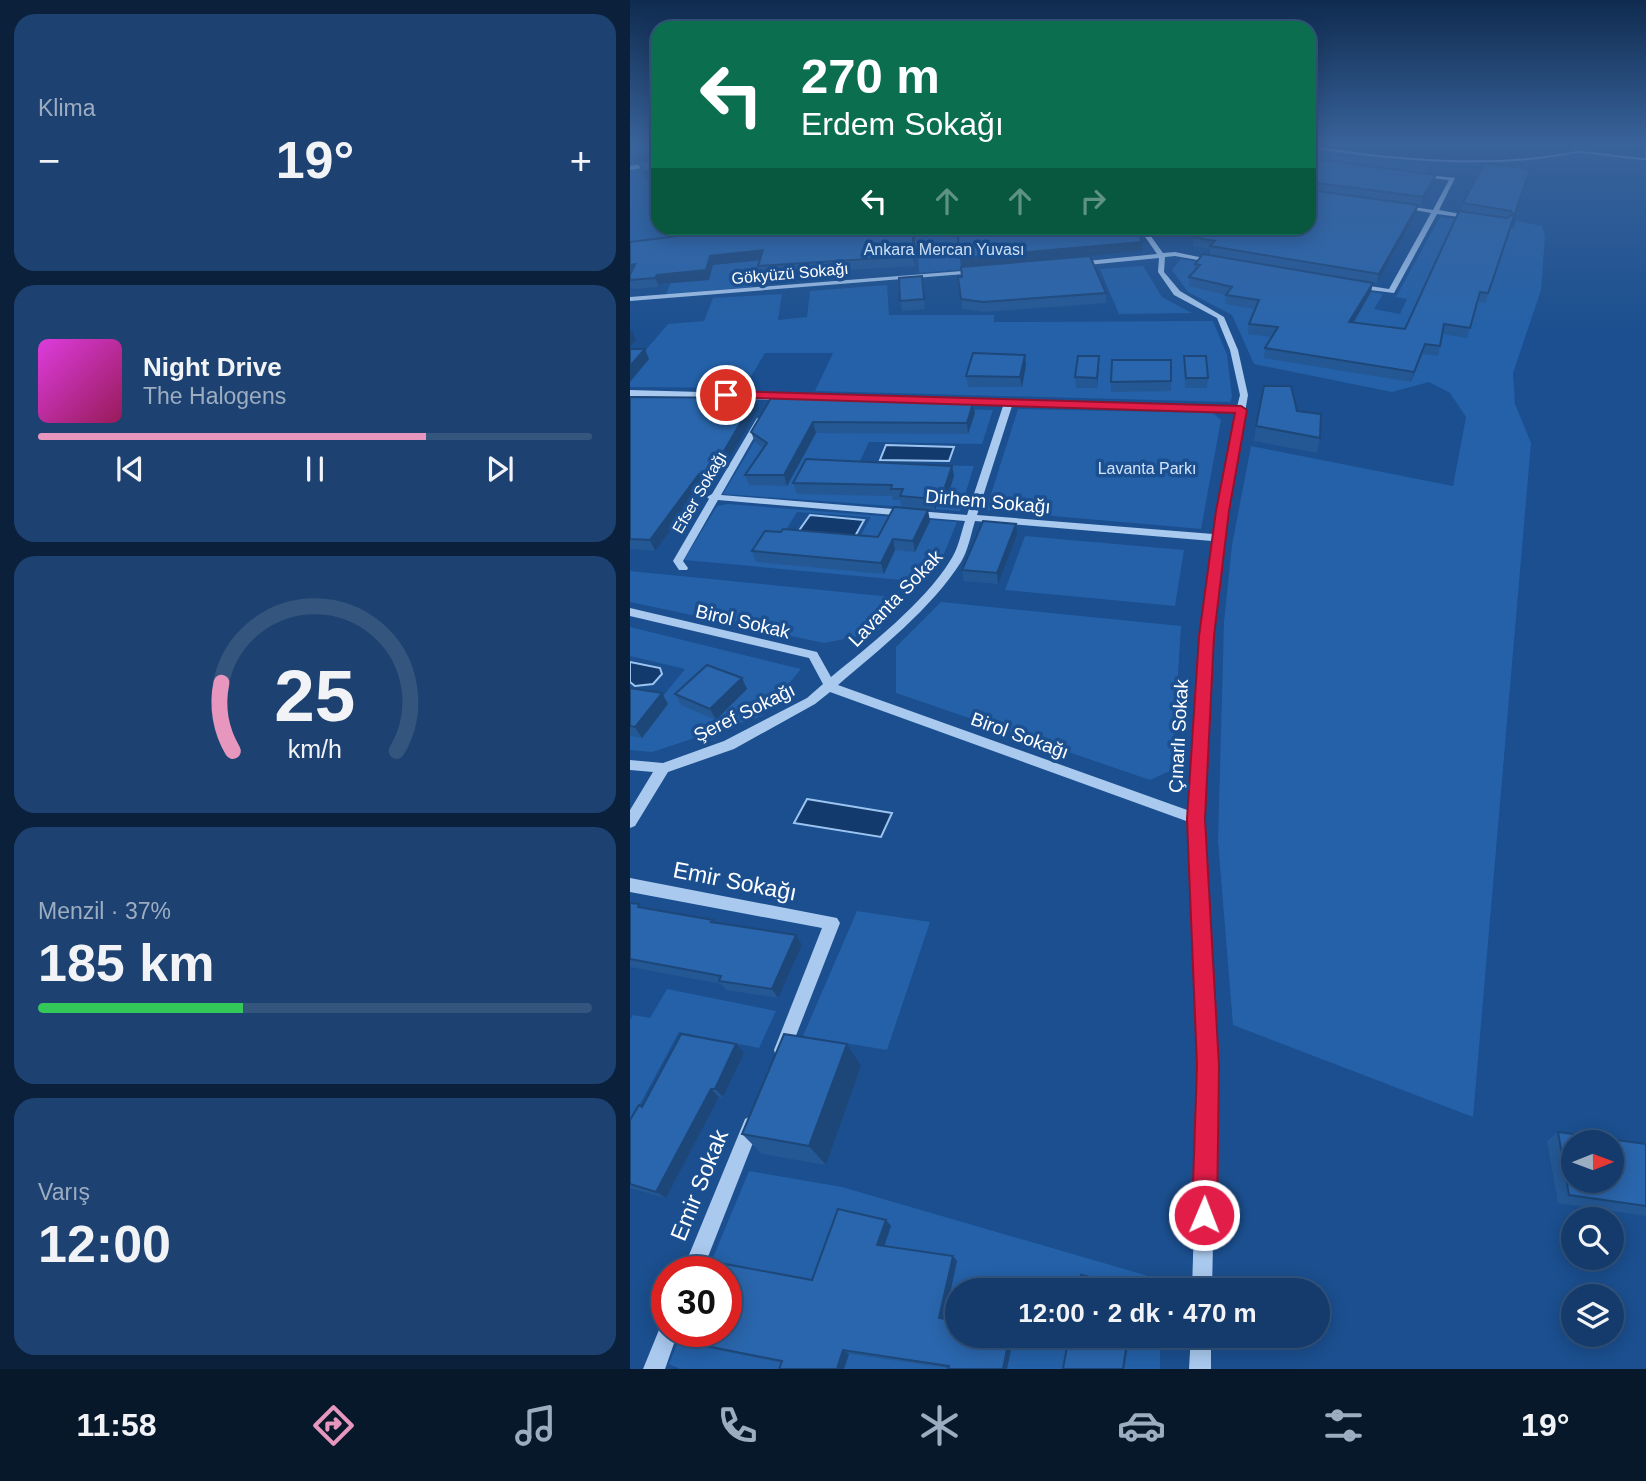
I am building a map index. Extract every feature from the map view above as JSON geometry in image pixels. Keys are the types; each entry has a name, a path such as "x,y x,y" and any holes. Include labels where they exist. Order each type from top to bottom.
{"street":[{"path":"1397,206 1482,219"},
{"path":"1350,284 1391,291 1437,206"},
{"name":"Çınarlı Sokak","path":"1147,235 1162,257 1161,272 1177,293 1220,317 1234,350 1241,379 1241,410 1218,538 1206,636 1196,819 1208,1066 1202,1278"},
{"path":"1066,265 1175,254 1226,263"},
{"name":"Gökyüzü Sokağı","path":"630,299 985,271"},
{"path":"630,393 1241,410"},
{"name":"Efser Sokağı","path":"683,568 678,561 712,498 775,395"},
{"name":"Lavanta Sokak","path":"830,687 933,591 957,560 1008,404"},
{"name":"Dirhem Sokağı","path":"712,498 1218,538"},
{"name":"Birol Sokak","path":"630,612 813,655 830,687"},
{"name":"Şeref Sokağı","path":"630,765 663,768 729,745 811,701 830,687"},
{"name":"Birol Sokağı","path":"830,687 1196,819"},
{"path":"630,822 663,768"},
{"name":"Emir Sokağı","path":"630,885 832,923 775,1065"},
{"name":"Emir Sokak","path":"698,1256 760,1104"},
{"path":"653,1369 662,1347"},
{"path":"1200,1369 1201,1348"}],"green space":[{"path":"630,206 651,206 651,235 709,235 630,244"},
{"path":"1440,217 1514,228 1516,221 1542,226 1545,236 1541,290 1513,373 1515,404 1531,443 1473,1117 1233,1025 1218,841 1224,622 1232,545 1251,446 1453,486 1466,417 1450,393 1429,382 1392,392 1254,364 1232,315 1188,292 1172,270 1181,259 1383,294 1374,309 1400,314 1407,299 1396,297"},
{"name":"Ankara Mercan Yuvası","path":"749,235 1106,235 988,267 919,273 918,247 894,249 893,254 758,262 752,287 666,294 675,272 630,275 630,248"},
{"path":"1143,266 1162,297 1192,313 1119,314 1100,269"},
{"path":"887,285 889,315 994,315 994,322 1213,321 1227,355 1232,397 1230,402 815,391 833,353 765,353 744,388 630,387 630,353 644,352 668,324 704,321 713,298 782,294 778,320 807,317 810,291"},
{"path":"778,402 993,410 982,444 869,442 859,463 974,466 960,511 723,494"},
{"name":"Lavanta Parkı","path":"1018,409 1213,413 1221,420 1201,529 986,510"},
{"path":"728,504 957,522 941,561 923,582 684,560 717,506","holes":["797,512 870,517 858,541 783,535"]},
{"path":"1025,536 1184,550 1175,606 1005,590"},
{"path":"630,571 892,597 898,607 876,633 824,643 630,602"},
{"path":"941,602 1181,626 1172,770 1150,780 896,693 896,647"},
{"path":"630,627 801,669 762,716 652,752 630,750 630,695 659,701 685,669 630,656"},
{"path":"857,911 930,922 887,1050 803,1036"},
{"path":"667,989 776,1011 759,1048 679,1032 630,1123 630,1020 633,1015 650,1018"},
{"path":"749,1171 842,1187 1155,1278 945,1278 945,1348 1160,1348 1160,1369 680,1369 669,1364 676,1347 742,1347 742,1256 714,1256"}],"shaded area":[{"path":"886,445 954,447 949,461 880,460"},
{"path":"810,515 864,520 854,538 798,532"},
{"path":"630,662 660,668 662,674 653,684 635,686 630,682"},
{"path":"807,799 892,813 881,837 794,823"}],"building":[{"path":"1316,206 1417,206 1379,274 1210,246 1215,241 1193,237 1316,235"},
{"path":"1480,206 1518,206 1488,293 1480,292 1470,328 1444,324 1440,346 1425,344 1414,372 1265,348 1278,327 1249,324 1259,300 1226,295 1232,287 1189,277 1200,265 1195,264 1203,254 1373,283 1349,322 1405,329 1459,211 1507,218 1513,214 1511,211"},
{"path":"686,235 913,235 913,256 758,266 763,250 710,256 706,270 630,280 635,264 630,265 630,242"},
{"path":"958,235 1139,235 1142,242 960,258"},
{"path":"1090,256 1106,293 983,302 961,299 958,277 962,277 961,267"},
{"path":"922,276 924,299 900,301 899,278"},
{"path":"630,349 645,349 630,366"},
{"path":"973,353 1025,355 1020,377 966,376"},
{"path":"1078,356 1099,356 1097,378 1075,377"},
{"path":"1184,356 1206,356 1208,378 1186,378"},
{"path":"1112,360 1171,360 1171,381 1111,382"},
{"path":"1264,386 1291,386 1297,411 1321,414 1320,438 1256,426"},
{"path":"630,397 755,398 724,451 706,474 699,474 650,540 630,539"},
{"path":"771,398 973,403 967,423 813,422 784,475 745,475 767,443 751,432"},
{"path":"806,459 952,466 944,490 937,490 933,499 900,496 903,489 891,489 892,485 793,483"},
{"path":"894,507 928,510 913,541 893,539 881,563 752,551 765,531 781,532 783,529 878,537"},
{"path":"983,521 1016,524 997,573 962,570"},
{"path":"707,665 742,678 710,709 675,694"},
{"path":"630,688 662,693 635,727 630,726"},
{"path":"630,903 639,904 638,907 713,920 711,922 796,935 772,989 719,981 721,976 630,959"},
{"path":"681,1034 736,1044 715,1089 711,1089 656,1192 630,1184 630,1120 639,1105 642,1107"},
{"path":"784,1034 847,1044 809,1146 742,1134"},
{"path":"1624,1141 1646,1144 1646,1206 1569,1194 1624,1194"},
{"path":"838,1209 886,1220 877,1245 953,1256 948,1278 945,1278 939,1318 945,1319 945,1348 1007,1348 1003,1369 948,1369 949,1366 843,1350 837,1369 779,1369 782,1361 711,1347 742,1347 742,1267 812,1280"},
{"path":"1067,1348 1126,1348 1123,1369 1063,1369"}],"route":[{"path":"726,395 1241,410 1222,511 1206,636 1196,819 1208,1066 1204,1215"}]}
